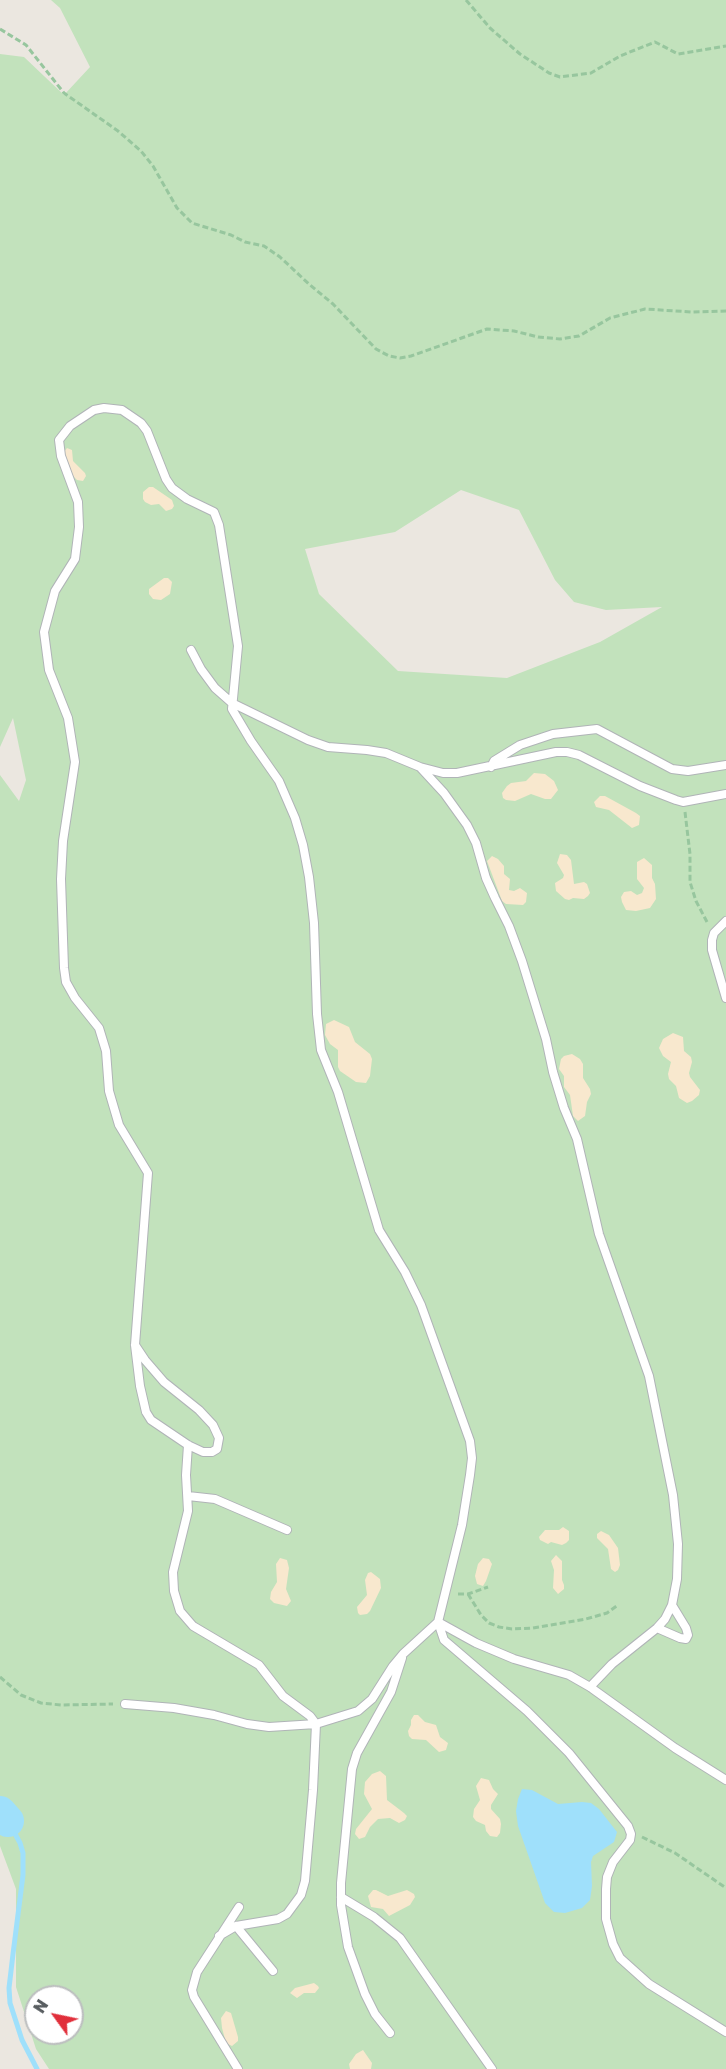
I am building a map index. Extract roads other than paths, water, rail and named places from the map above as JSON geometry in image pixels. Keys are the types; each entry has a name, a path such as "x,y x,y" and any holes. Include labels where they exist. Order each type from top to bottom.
{"lane":[{"path":"125,1704 174,1707 269,1727 316,1724 358,1711 372,1699 403,1654 438,1622 462,1526 471,1458 470,1441 421,1305 405,1272 379,1230 338,1092 321,1050 317,1014 314,923 309,877 295,818 279,781 236,718 232,703 238,646 222,540 214,512 186,499 172,488 165,479 147,431 141,423 122,410 113,408 94,410 70,426 59,440 61,456 78,502 79,527 75,559 55,591 44,632 49,670 68,718 75,762 63,840 64,968 66,982 99,1028 106,1051 110,1091 119,1125 148,1173 135,1345 146,1412 151,1420 188,1445 203,1452 212,1452 217,1449 219,1438 213,1425 199,1410 164,1382 135,1345"},
{"path":"191,650 215,688 232,703 308,740 328,747 386,753 443,773 457,773 556,752 567,752 579,755 640,786 683,802 726,794"},
{"path":"490,767 494,761 520,745 552,734 597,729 672,769 688,771 726,765"},
{"path":"420,766 444,793 467,825 476,843 486,878 509,926 546,1039 564,1108 577,1139 599,1234 649,1376 673,1495 678,1544 677,1579 672,1605 657,1628 612,1664 590,1687"},
{"path":"726,921 714,933 712,950 726,998"},
{"path":"188,1445 186,1475 188,1511 173,1572 174,1591 180,1611 194,1626 259,1665 283,1696 310,1716 316,1724 310,1824 301,1895 287,1914 278,1919 236,1926 219,1936"},
{"path":"188,1496 214,1499 287,1530"},
{"path":"657,1628 686,1639 688,1635 686,1628 672,1605"},
{"path":"438,1622 476,1643 514,1659 569,1675 726,1780"},
{"path":"438,1622 444,1640 527,1711 569,1753 628,1826 631,1834 630,1840 613,1862 607,1878 606,1919 613,1944 625,1964 648,1984 726,2032"},
{"path":"390,2033 375,2014 357,1972 344,1928 341,1897 342,1866 351,1769 357,1753 391,1692 403,1654"},
{"path":"341,1897 375,1917 400,1938 492,2069"},
{"path":"238,2069 192,1990 197,1972 239,1907"},
{"path":"236,1926 273,1971"}],"water":[{"path":"522,1789 532,1790 558,1804 591,1803 599,1809 617,1832 614,1842 593,1856 590,1900 582,1908 565,1913 554,1912 545,1903 518,1826 516,1811"}],"waterway":[{"path":"0,1812 8,1821"},
{"path":"8,1821 23,1853 23,1875 9,1988 10,2003 22,2040 37,2069"}]}
